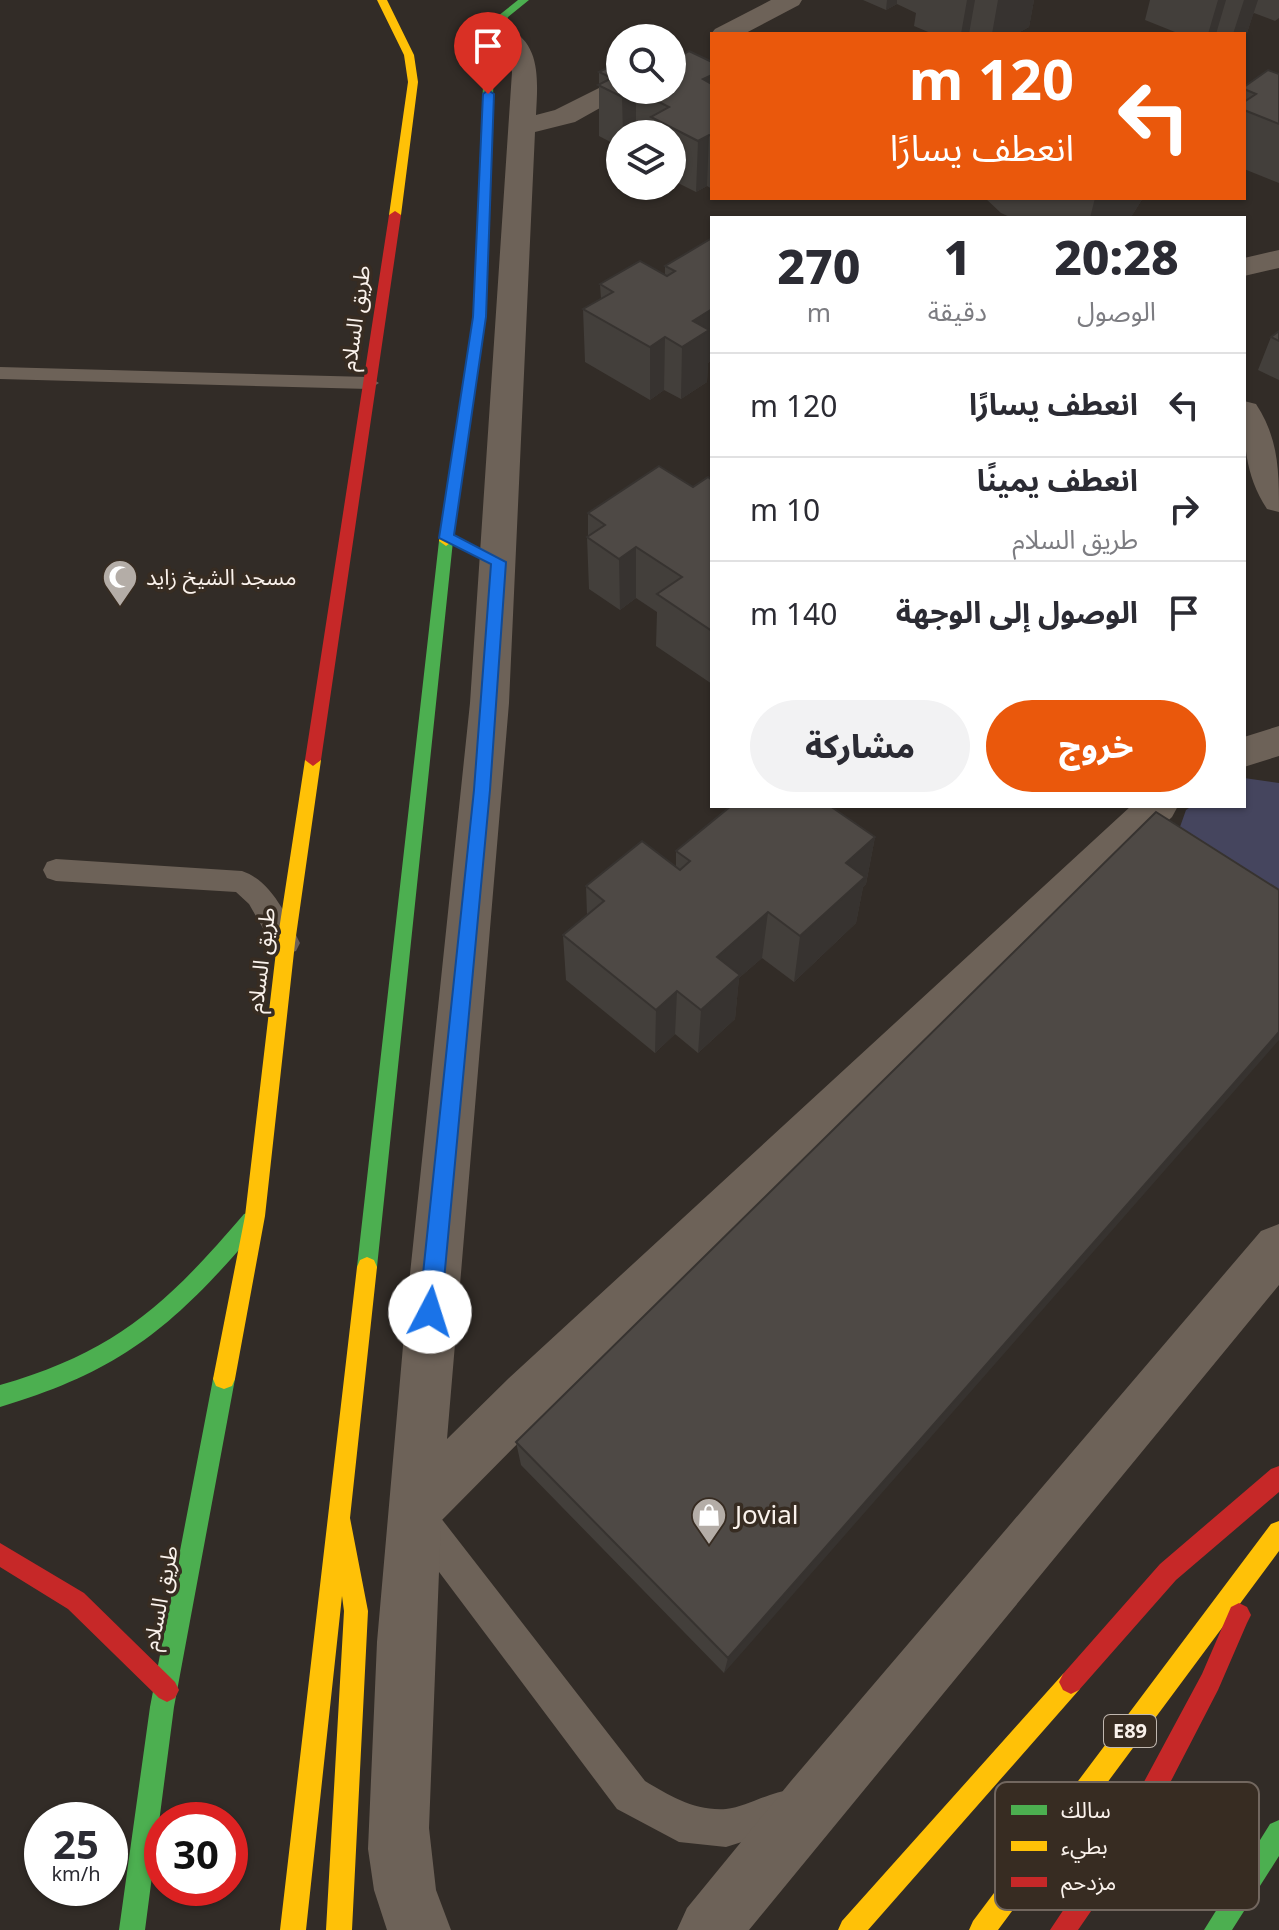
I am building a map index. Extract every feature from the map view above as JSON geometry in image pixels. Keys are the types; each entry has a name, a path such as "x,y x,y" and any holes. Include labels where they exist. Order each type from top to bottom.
{"main road":[{"name":"طريق السلام","path":"132,1930 167,1690 255,1216 286,943 413,82 409,55 382,0"},
{"path":"293,1930 421,790 446,538 479,317 489,62 510,16"},
{"path":"0,1396 37,1389 104,1361 159,1321 203,1280 255,1216"},
{"path":"851,1930 1168,1572 1279,1477"},
{"path":"338,1513 356,1611 339,1930"},
{"path":"1157,1782 1210,1682 1275,1537"},
{"name":"E89","path":"1092,1782 1275,1537"},
{"path":"0,1554 76,1601 167,1690"},
{"path":"1259,1864 1279,1833"},
{"name":"E89","path":"982,1930 997,1910"},
{"path":"1063,1930 1077,1910"},
{"path":"1217,1930 1230,1910"}],"street":[{"path":"728,32 790,0"},
{"path":"419,1930 409,1911 403,1885 398,1836 414,1510 456,1036 482,790 499,562 525,72 510,16"},
{"path":"521,127 565,116 606,95"},
{"path":"1246,267 1279,259"},
{"path":"1246,416 1279,501"},
{"path":"446,538 499,562"},
{"path":"414,1510 528,1396 1156,808"},
{"path":"709,1930 812,1802 1279,1247"}],"lane":[{"path":"0,373 369,383"},
{"path":"56,870 242,882 259,896 286,943"},
{"path":"414,1510 631,1795 679,1823 726,1828 812,1802"}],"shaded area":[{"path":"1246,778 1279,783 1279,927 1175,841 1186,810 1246,808"}],"building":[{"path":"689,51 710,61 710,76 703,79 710,83 710,135 698,141 686,135 686,120 657,120 651,117 669,107 663,104 686,104 686,53"},
{"path":"1268,70 1279,74 1279,124 1246,111 1246,101 1256,94 1246,90 1246,86"},
{"path":"710,239 710,310 693,321 709,330 682,347 665,337 650,347 583,309 613,292 600,284 640,261 667,276 675,271 665,266"},
{"path":"659,466 693,487 710,478 710,630 657,594 682,577 636,547 619,559 587,537 605,525 588,513"},
{"path":"729,808 833,808 875,837 846,863 865,877 800,936 768,912 717,957 740,975 701,1010 677,991 656,1010 563,935 604,901 586,886 642,841 680,870 690,861 676,851"},
{"path":"1156,812 1279,890 1279,1032 728,1658 516,1442"}],"traffic: fast":[{"path":"484,202 489,62 503,16 524,0"},
{"path":"367,1267 446,541"},
{"path":"0,1396 78,1369 141,1332 196,1283 251,1221"},
{"path":"132,1930 162,1707 224,1379"},
{"path":"1259,1864 1279,1833"},
{"path":"1217,1930 1230,1910"}],"traffic: slow":[{"path":"382,0 409,55 413,82 395,215"},
{"path":"446,541 479,317 484,202"},
{"path":"224,1379 255,1216 286,943 313,760"},
{"path":"293,1930 367,1267"},
{"path":"338,1513 356,1611 339,1930"},
{"path":"1092,1782 1279,1532"},
{"path":"851,1930 1071,1682"},
{"path":"982,1930 997,1910"}],"traffic: jam":[{"path":"313,760 395,215"},
{"path":"1071,1682 1168,1572 1279,1477"},
{"path":"0,1554 76,1601 167,1690"},
{"path":"1157,1782 1210,1682 1239,1615"},
{"path":"1063,1930 1077,1910"}],"place":[{"name":"مسجد الشيخ زايد","path":"120,608"},
{"name":"Jovial","path":"709,1546"}],"route":[{"path":"430,1312 482,790 499,562 446,538 479,317 488,94"}]}
